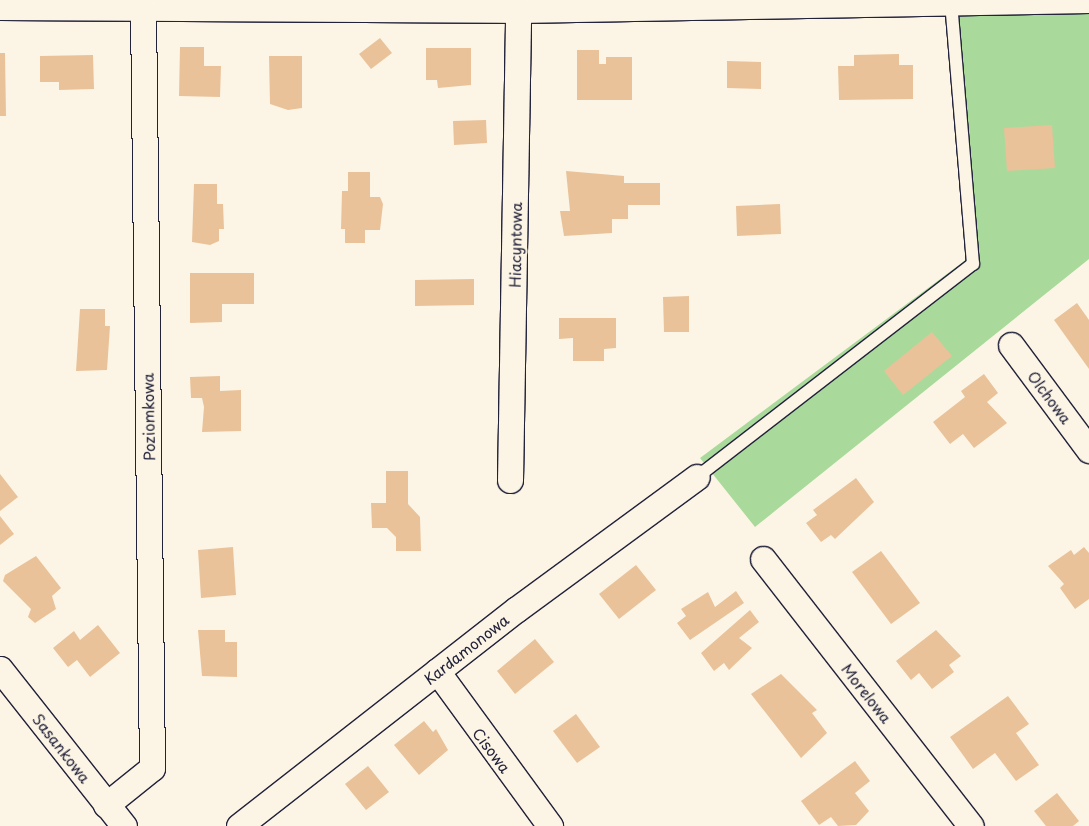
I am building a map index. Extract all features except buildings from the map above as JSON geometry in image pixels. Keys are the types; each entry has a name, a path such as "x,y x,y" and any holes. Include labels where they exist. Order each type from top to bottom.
{"street":[{"path":"0,7 504,7 1089,0"},
{"name":"Hiacyntowa","path":"504,7 510,480"},
{"name":"Poziomkowa","path":"106,805 152,768 143,8"},
{"name":"Olchowa","path":"1011,345 1089,450"},
{"name":"Kardamonowa","path":"239,826 437,671 697,477"},
{"name":"Morelowa","path":"763,559 971,826"},
{"name":"Sasankowa","path":"0,669 124,826"},
{"name":"Cisowa","path":"437,671 550,826"}],"lane":[{"path":"697,477 973,264 951,2"}],"green space":[{"path":"956,2 1089,3 1089,259 755,527 700,458 967,259"}]}
